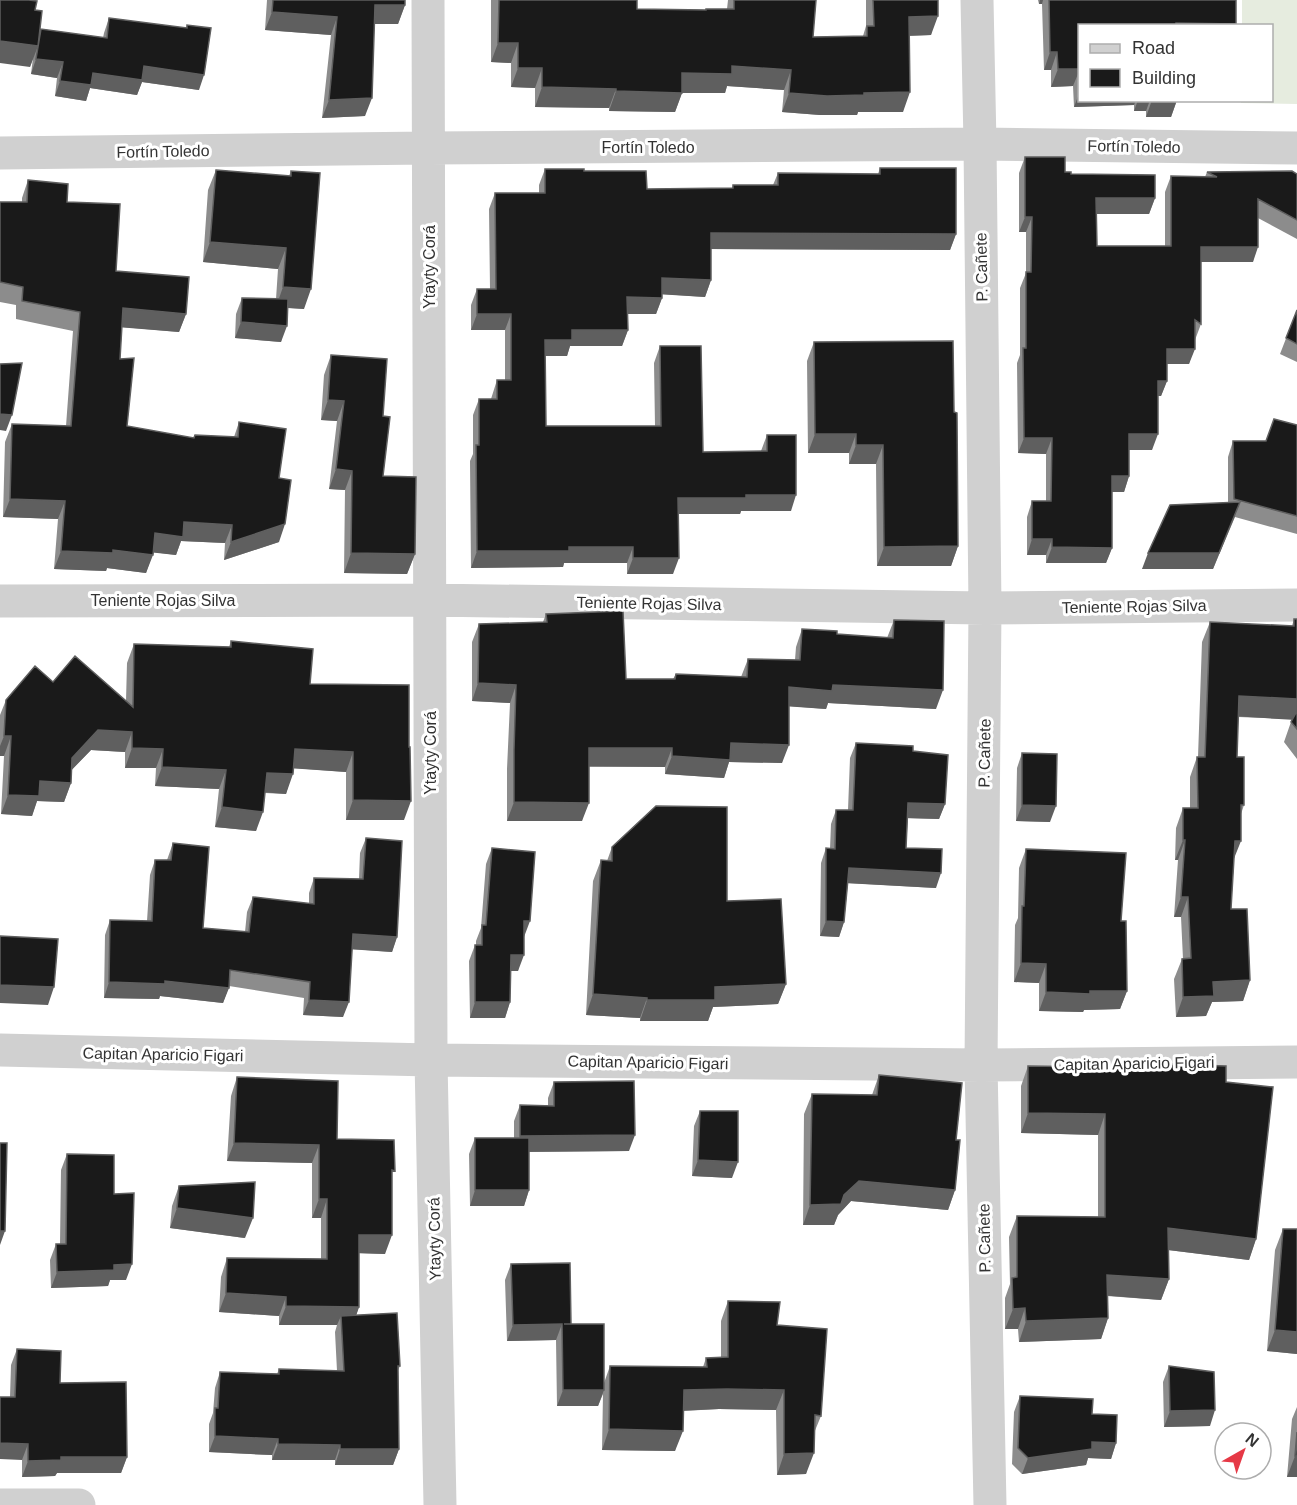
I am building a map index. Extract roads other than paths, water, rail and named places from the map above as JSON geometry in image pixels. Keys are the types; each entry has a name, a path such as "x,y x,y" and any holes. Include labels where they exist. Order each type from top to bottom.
{"street":[{"name":"Ytayty Corá","path":"428,0 430,1060 440,1505"},
{"name":"P. Cañete","path":"976,0 980,144 985,608 981,1065 990,1505"},
{"name":"Fortín Toledo","path":"0,153 980,144 1297,148"},
{"name":"Teniente Rojas Silva","path":"0,601 430,600 985,608 1297,605"},
{"name":"Capitan Aparicio Figari","path":"0,1050 430,1060 981,1065 1297,1062"},
{"path":"0,1504 79,1505"}]}
